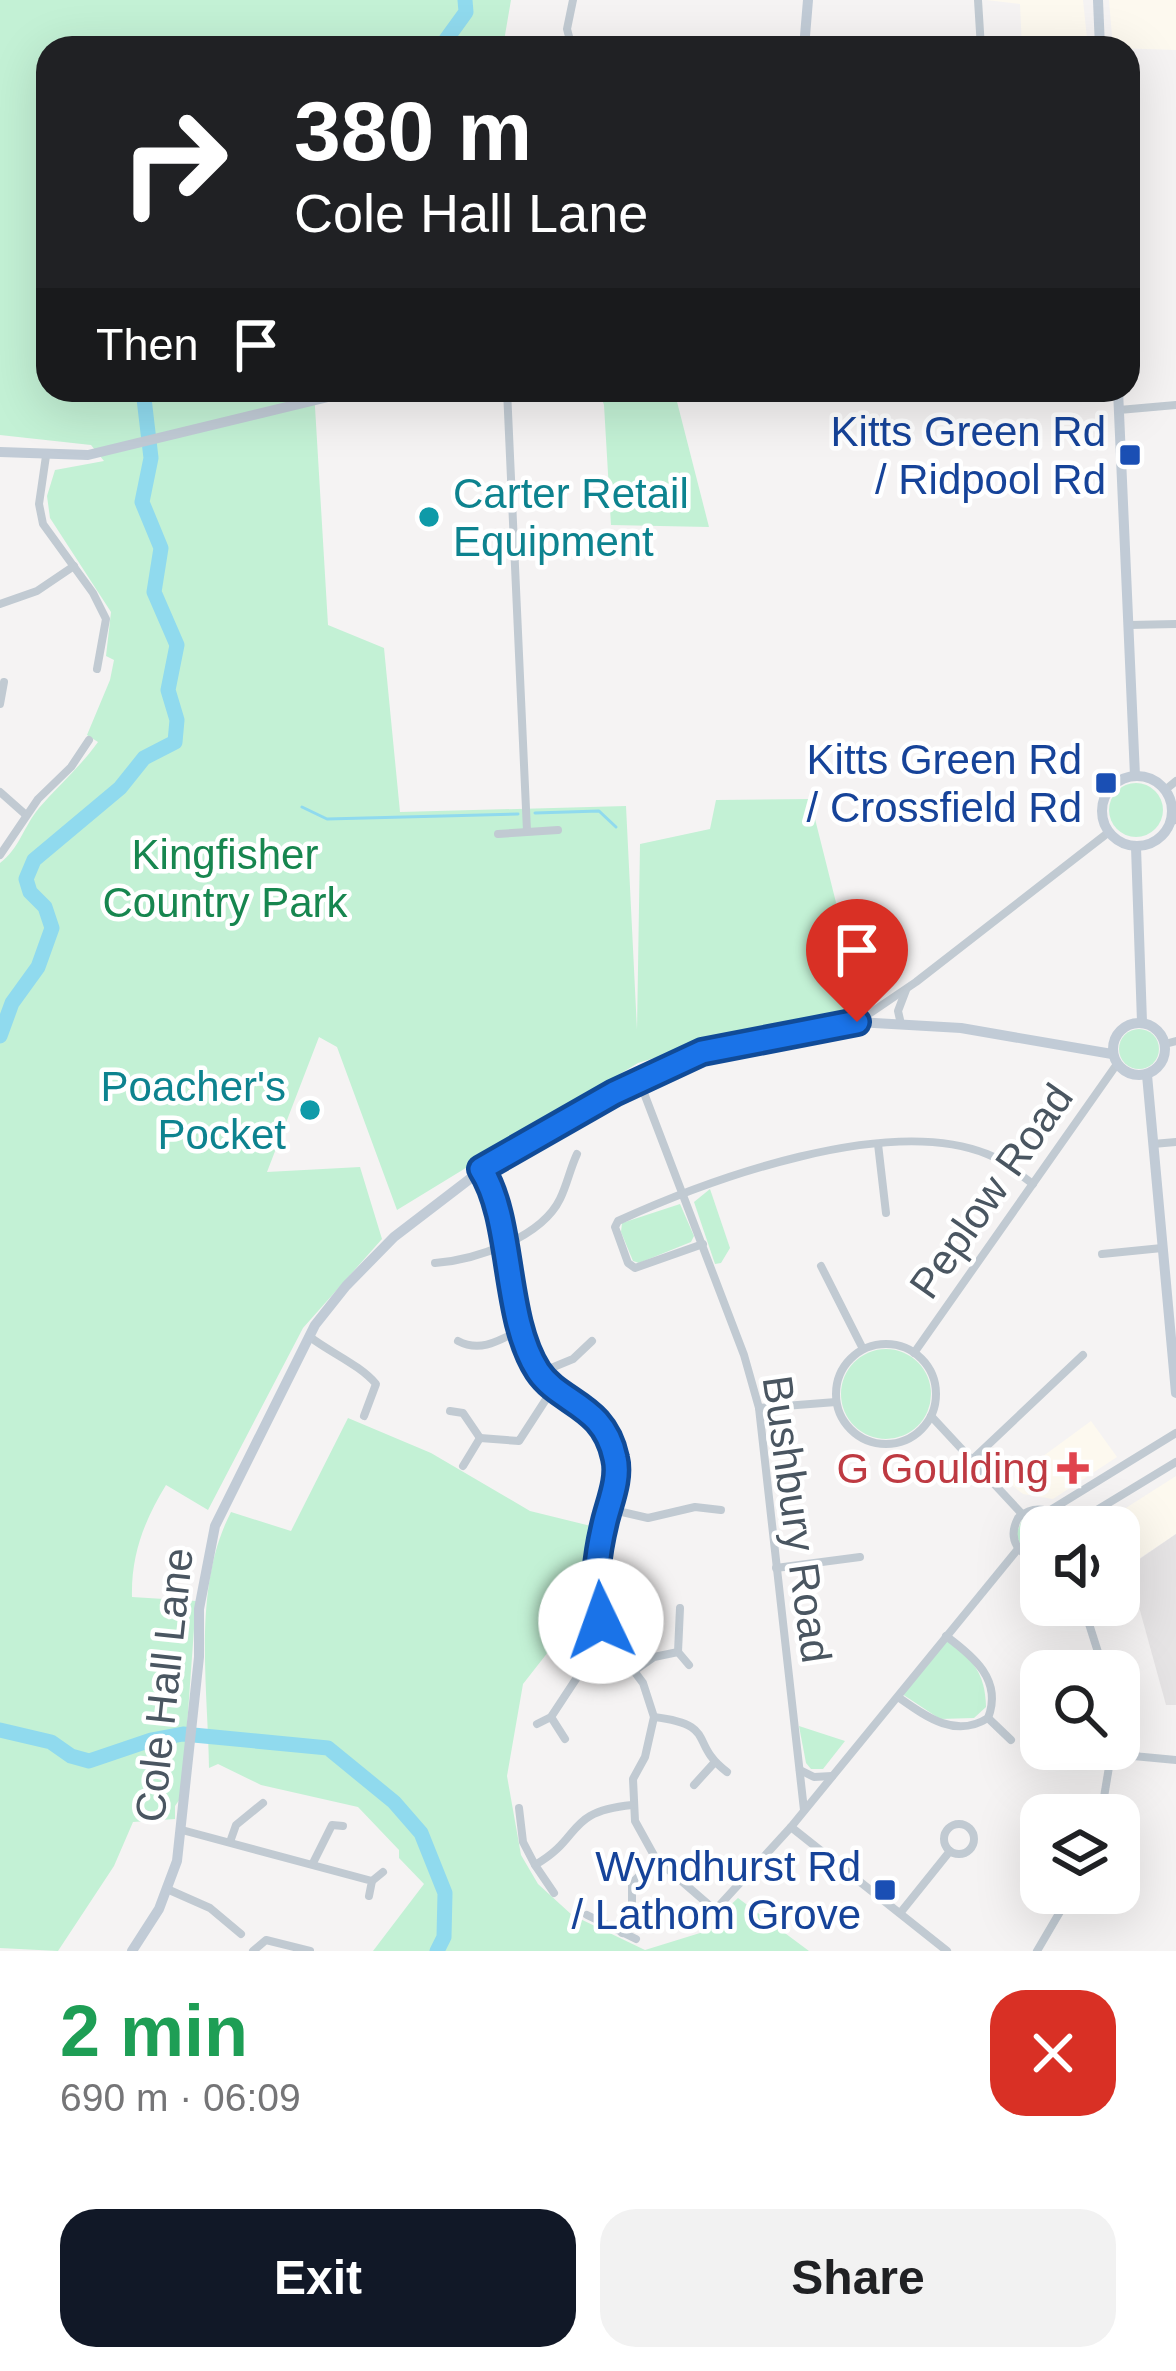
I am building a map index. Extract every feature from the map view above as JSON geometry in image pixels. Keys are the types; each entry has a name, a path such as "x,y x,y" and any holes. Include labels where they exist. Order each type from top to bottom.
{"street":[{"path":"569,36 573,0"},
{"path":"805,36 808,0"},
{"path":"978,0 980,36"},
{"path":"1098,0 1100,36"},
{"path":"0,452 46,456 120,449 309,402"},
{"path":"508,402 527,831"},
{"path":"1119,402 1135,776"},
{"path":"1119,410 1176,405"},
{"path":"46,456 39,504 43,524 93,592 106,619 97,669"},
{"path":"0,604 37,591 74,566"},
{"path":"1129,625 1176,624"},
{"path":"1,704 2,688"},
{"path":"0,855 26,815 89,740"},
{"path":"1135,776 1171,785 1174,820 1156,841 1136,847 1109,832 1102,813 1105,797 1120,781 1135,776"},
{"path":"0,792 26,815"},
{"path":"498,834 558,830"},
{"path":"857,1022 1109,832"},
{"path":"1136,847 1142,1022"},
{"path":"901,1024 898,1012 906,988"},
{"name":"Cole Hall Lane","path":"132,1951 167,1889 182,1830 199,1610 215,1526 310,1337 346,1286 394,1238 481,1169 639,1080 702,1052 857,1022 961,1028 1115,1059"},
{"path":"1142,1022 1170,1042 1162,1062 1147,1075 1130,1074 1115,1059 1113,1043 1121,1029 1142,1022"},
{"name":"Peplow Road","path":"914,1352 1115,1059"},
{"path":"1147,1075 1176,1393"},
{"name":"Bushbury Road","path":"639,1080 760,1408 804,1810"},
{"path":"1154,1144 1176,1142"},
{"path":"878,1144 886,1213"},
{"path":"703,1244 632,1268 616,1223 682,1194 792,1158 878,1144 959,1146 990,1155 1033,1184"},
{"path":"435,1263 453,1262 502,1244 548,1217 560,1200 566,1166 577,1154"},
{"path":"481,1169 491,1185 522,1329 539,1373 595,1417 616,1459 596,1576 597,1607 617,1652 649,1696 654,1717 633,1779 632,1805 639,1834 656,1858 716,1911"},
{"path":"1102,1254 1164,1248"},
{"path":"821,1266 863,1349"},
{"path":"458,1341 471,1348 495,1343 522,1329"},
{"path":"310,1337 368,1373 376,1384 364,1416"},
{"path":"539,1373 573,1359 592,1342"},
{"path":"889,1344 914,1352 932,1375 936,1388 931,1417 911,1438 884,1444 857,1436 843,1420 836,1402 838,1377 863,1349 889,1344"},
{"path":"973,1459 1083,1355"},
{"path":"480,1438 519,1441 554,1387"},
{"path":"760,1408 836,1402"},
{"path":"450,1411 463,1413 480,1438"},
{"path":"931,1417 1020,1512"},
{"path":"1057,1506 1176,1433"},
{"path":"463,1466 480,1438"},
{"path":"1102,1506 1176,1462"},
{"path":"609,1509 648,1518 695,1507 721,1510"},
{"path":"707,1919 791,1827 1018,1549 1013,1538 1020,1517"},
{"path":"776,1568 860,1557"},
{"path":"680,1608 678,1652 689,1665"},
{"path":"898,1697 940,1725 978,1724 988,1718 992,1705 983,1666 946,1636"},
{"path":"537,1724 551,1717 578,1676 617,1652"},
{"path":"634,1671 653,1657 678,1652"},
{"path":"551,1717 566,1739"},
{"path":"654,1717 693,1725 714,1762 727,1772"},
{"path":"988,1718 1011,1740"},
{"path":"1140,1756 1176,1760"},
{"path":"694,1785 714,1762"},
{"path":"799,1770 814,1777 833,1776"},
{"path":"230,1842 236,1825 262,1803"},
{"path":"535,1865 550,1856 589,1814 632,1805"},
{"path":"519,1808 523,1842 554,1893"},
{"path":"314,1863 338,1825 331,1814"},
{"path":"791,1827 947,1951"},
{"path":"182,1830 372,1881"},
{"path":"901,1912 950,1851"},
{"path":"622,1933 632,1906 632,1883 656,1858"},
{"path":"369,1896 372,1881 383,1872"},
{"path":"167,1889 210,1909 241,1934"},
{"path":"1037,1951 1059,1914"},
{"path":"587,1915 636,1939"},
{"path":"254,1951 266,1940 310,1951"}],"shaded area":[{"path":"986,0 1083,0 1087,36 1021,36 1020,4"},
{"path":"1109,0 1176,0 1176,50 1140,49 1140,36 1112,36"},
{"path":"1091,1421 1117,1457 1053,1499 1023,1494 1008,1482"},
{"path":"1176,1476 1176,1534 1140,1558 1140,1506 1129,1506"},
{"path":"1176,1534 1176,1705 1166,1705 1140,1611 1140,1559"}],"green space":[{"name":"Kingfisher Country Park","path":"0,0 511,0 505,36 36,36 36,402 315,402 328,625 384,648 400,812 626,806 637,1030 640,844 710,829 716,800 810,799 862,1006 777,1030 709,1041 638,1063 397,1210 337,1047 319,1037 267,1172 360,1167 382,1239 303,1328 208,1510 166,1485 151,1512 140,1539 132,1597 196,1601 182,1796 175,1806 175,1819 133,1822 114,1866 58,1951 0,1948 0,863 39,808 98,742 87,735 114,660 106,656 111,612 50,518 47,496 55,470 104,461 91,445 0,435"},
{"path":"677,402 709,527 611,525 604,405"},
{"path":"1136,783 1155,791 1163,810 1155,829 1136,837 1117,829 1109,810 1117,791"},
{"path":"1139,1029 1153,1035 1159,1049 1153,1063 1139,1069 1125,1063 1119,1049 1125,1035"},
{"path":"710,1189 730,1248 721,1263 715,1264 694,1202"},
{"path":"680,1204 694,1236 691,1242 639,1263 633,1261 622,1223"},
{"path":"886,1349 903,1352 918,1362 928,1377 928,1411 918,1426 903,1436 886,1439 869,1436 854,1426 844,1411 841,1394 844,1377 854,1362 869,1352"},
{"path":"348,1418 431,1453 530,1511 595,1527 588,1576 591,1621 552,1647 523,1684 507,1776 521,1855 538,1884 572,1915 645,1950 700,1933 738,1898 809,1951 373,1951 424,1884 399,1858 399,1850 358,1807 261,1785 218,1764 209,1768 205,1637 219,1541 231,1512 291,1531"},
{"path":"946,1640 980,1676 986,1707 974,1718 940,1719 902,1694"},
{"path":"799,1726 845,1741 823,1769 811,1769 806,1763"}],"waterway":[{"path":"449,36 466,12 465,0"},
{"path":"0,1036 12,1003 38,967 52,928 45,907 30,892 26,879 34,860 120,788 144,758 175,742 177,720 168,690 177,645 154,592 161,548 142,502 151,458 144,402"},
{"path":"302,807 327,819 518,814"},
{"path":"535,813 599,811 616,827"},
{"path":"0,1730 51,1742 89,1761 183,1734 328,1748 394,1802 421,1833 445,1893 444,1937 437,1951"}],"place":[{"name":"Kitts Green Rd / Ridpool Rd","path":"1130,455"},
{"name":"Carter Retail Equipment","path":"429,517"},
{"name":"Kitts Green Rd / Crossfield Rd","path":"1106,783"},
{"name":"Poacher's Pocket","path":"310,1110"},
{"name":"G Goulding","path":"1073,1468"},
{"name":"Wyndhurst Rd / Lathom Grove","path":"885,1890"}],"route":[{"path":"601,1621 596,1576 616,1459 595,1417 539,1373 531,1356 491,1185 481,1169 614,1093 702,1052 857,1022"}]}
